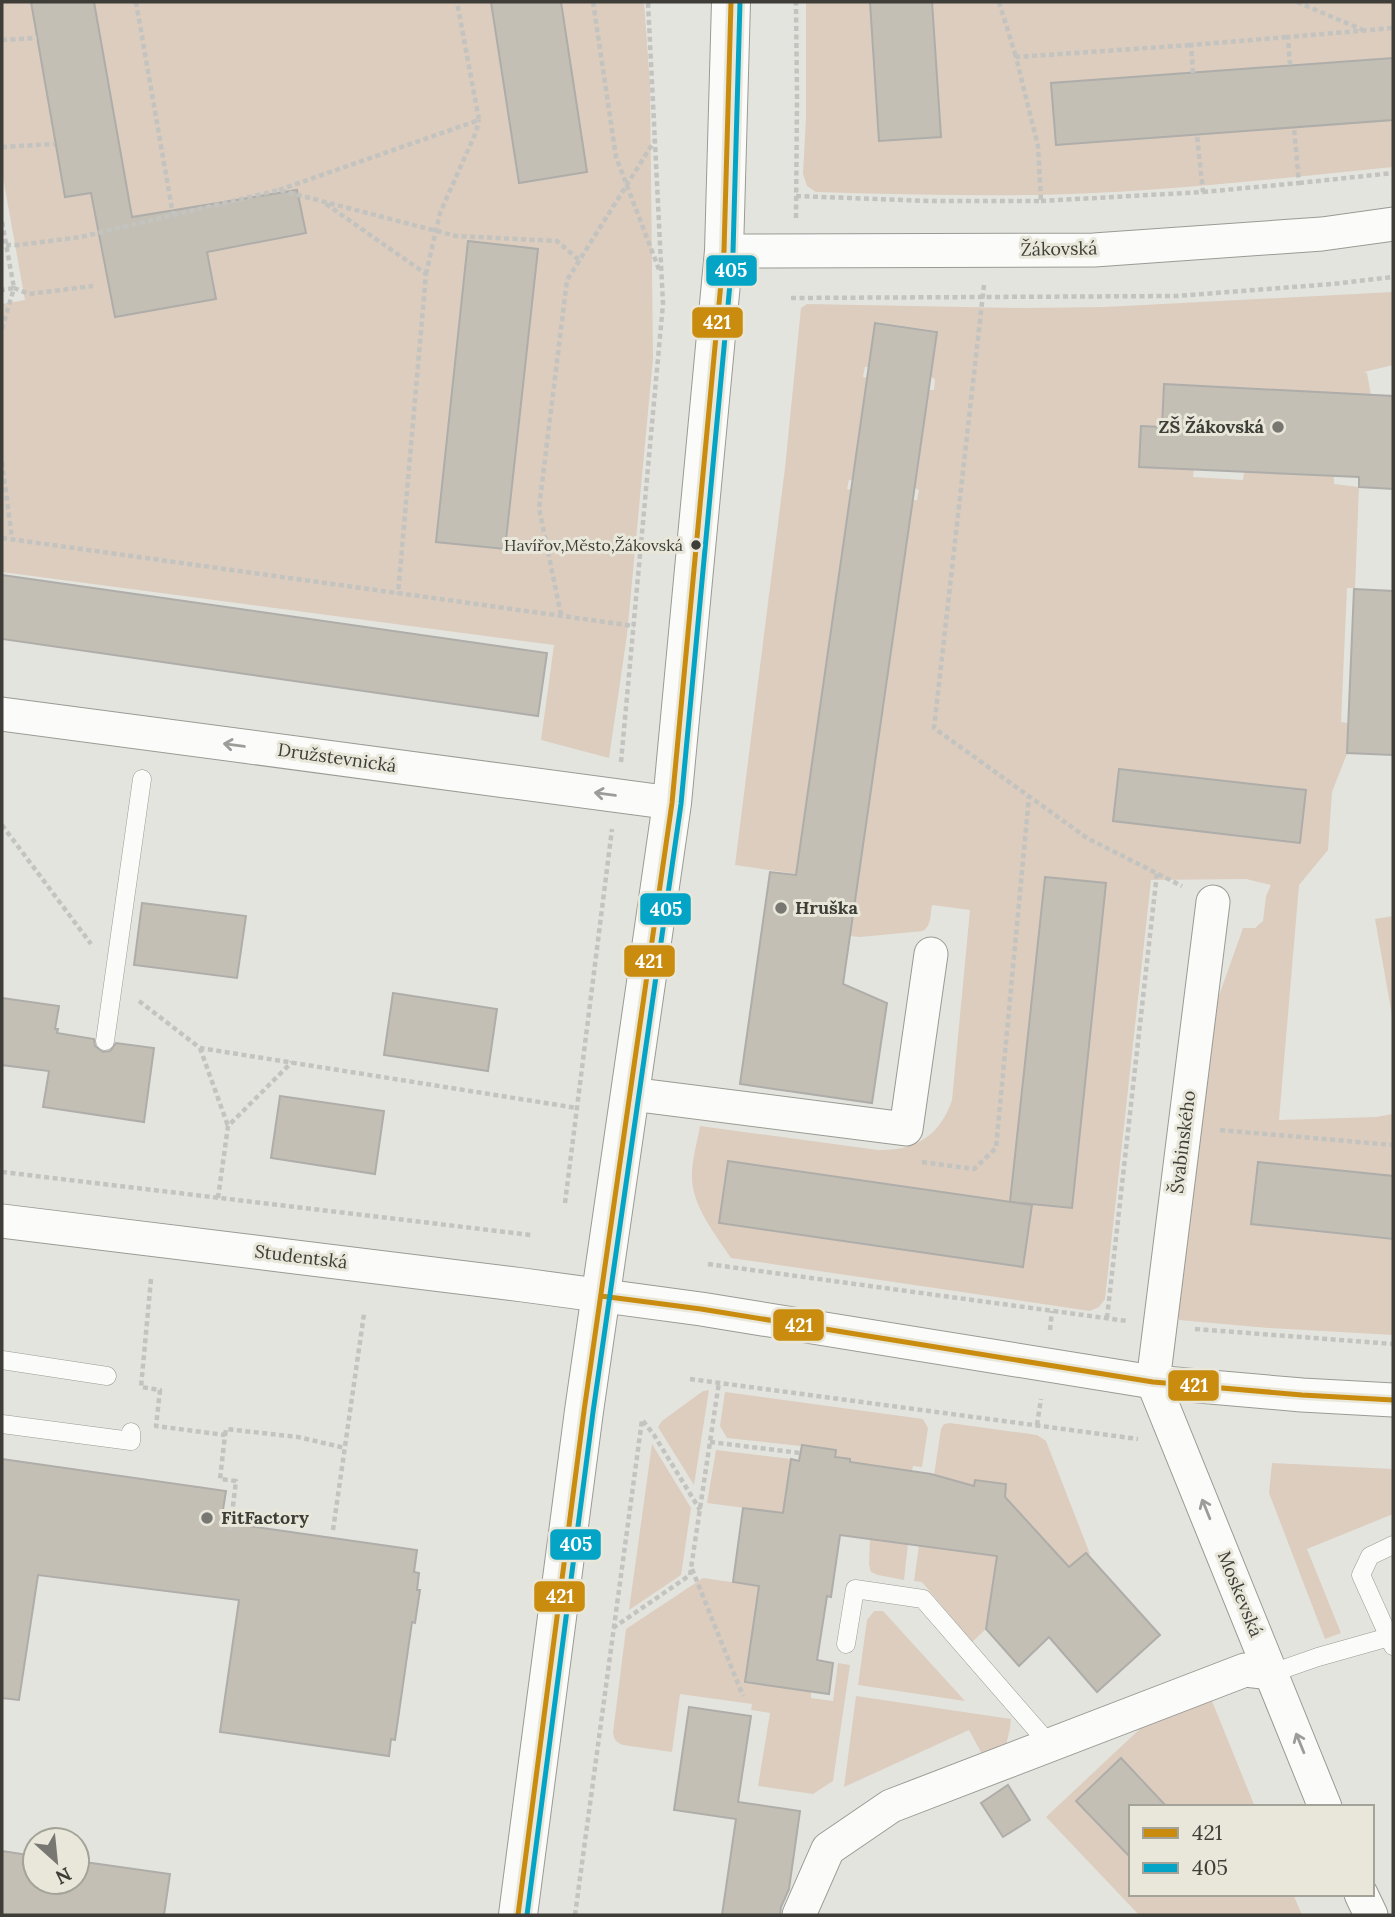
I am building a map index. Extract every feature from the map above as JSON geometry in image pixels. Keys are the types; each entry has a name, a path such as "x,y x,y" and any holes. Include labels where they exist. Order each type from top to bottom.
{"street":[{"path":"518,1915 584,1411 672,803 724,251 731,2"},
{"name":"Žákovská","path":"724,251 1094,250 1321,234 1393,224"},
{"name":"Družstevnická","path":"2,714 672,803"},
{"name":"Švabinského","path":"1153,1382 1213,902"},
{"path":"631,1094 906,1129 932,954"},
{"name":"Studentská","path":"2,1221 715,1311 1153,1382 1393,1400"},
{"name":"Moskevská","path":"1153,1382 1324,1805"},
{"path":"799,1915 828,1849 891,1806 1245,1670 1272,1673"},
{"path":"1362,1896 1371,1915"}],"lane":[{"path":"104,1041 142,779"},
{"path":"2,1360 107,1376"},
{"path":"2,1424 122,1440"},
{"path":"1272,1673 1318,1657 1391,1642 1361,1575 1370,1556 1393,1545"},
{"path":"846,1644 855,1589 923,1599 1050,1745"}],"path":[{"path":"136,2 173,215"},
{"path":"398,594 426,274 440,213 479,120 457,2"},
{"path":"593,2 616,157 662,276"},
{"path":"565,1203 617,795 663,304 648,2"},
{"path":"796,2 796,251"},
{"path":"999,2 1038,146 1041,201"},
{"path":"1297,2 1364,31"},
{"path":"1016,57 1393,28"},
{"path":"1288,37 1290,65"},
{"path":"2,40 37,38"},
{"path":"1191,45 1193,73"},
{"path":"6,245 81,237 279,190 479,120"},
{"path":"1294,128 1299,183"},
{"path":"1197,135 1203,192"},
{"path":"561,615 539,508 567,280 656,139"},
{"path":"2,147 55,144"},
{"path":"796,196 929,201 1041,201 1203,192 1393,173"},
{"path":"279,190 457,236 557,241 579,260"},
{"path":"321,201 426,274"},
{"path":"2,222 14,288 2,328"},
{"path":"988,250 934,728 1087,838 1213,902"},
{"path":"791,298 1177,296 1393,277"},
{"path":"2,290 14,288 29,294 93,286"},
{"path":"2,462 12,538"},
{"path":"2,538 634,626"},
{"path":"2,825 128,992 200,1048 577,1108"},
{"path":"1107,1318 1157,873"},
{"path":"200,1048 228,1126 218,1198"},
{"path":"228,1126 292,1062"},
{"path":"1184,1127 1393,1145"},
{"path":"2,1172 531,1235"},
{"path":"708,1264 1159,1326 1393,1344"},
{"path":"151,1279 141,1387 160,1390 156,1426 225,1435"},
{"path":"1049,1334 1052,1311"},
{"path":"333,1530 365,1314"},
{"path":"690,1379 1180,1445"},
{"path":"613,1628 690,1575 719,1382"},
{"path":"1037,1426 1041,1391"},
{"path":"575,1915 642,1420 700,1510"},
{"path":"230,1530 236,1481 220,1479 226,1429 298,1437 345,1448"},
{"path":"710,1442 800,1453"},
{"path":"691,1568 743,1696"}],"shaded area":[{"path":"2,2 644,2 650,85 653,359 627,635 609,758 541,740 554,645 2,572 2,304 25,300 2,172"},
{"path":"806,2 1393,2 1393,167 1214,185 1079,194 816,192 807,186 803,174"},
{"path":"1393,292 1393,365 1364,372 1367,373 1371,395 1165,384 1162,427 1141,427 1139,466 1194,469 1193,477 1243,480 1244,472 1334,476 1334,484 1359,487 1355,588 1347,588 1341,722 1349,723 1348,751 1332,792 1328,850 1299,885 1279,1120 1376,1117 1393,1114 1393,1335 1179,1320 1178,1308 1210,1021 1243,928 1255,928 1263,921 1266,896 1271,885 1246,879 1151,880 1105,1299 1099,1307 1090,1311 731,1258 707,1221 694,1191 692,1167 700,1126 878,1150 903,1148 915,1144 933,1132 947,1113 952,1100 970,910 932,905 929,923 923,931 850,936 913,500 917,500 919,490 915,488 929,390 934,390 935,379 931,377 937,331 876,322 870,367 865,367 863,377 868,378 853,480 849,480 847,489 852,490 796,874 735,865 785,468 801,308 807,304 1105,307"},
{"path":"1393,916 1393,1021 1375,919"},
{"path":"709,1390 694,1485 658,1427 662,1421 703,1391"},
{"path":"725,1392 923,1419 928,1428 922,1467 913,1466 912,1471 881,1466 880,1472 849,1468 850,1459 835,1457 836,1450 727,1438 720,1426"},
{"path":"944,1424 1037,1435 1046,1441 1090,1554 1085,1553 1069,1567 1005,1497 1006,1484 975,1480 974,1485 936,1480 934,1475 941,1429"},
{"path":"652,1444 691,1508 681,1575 629,1610"},
{"path":"716,1450 791,1459 783,1513 707,1503"},
{"path":"1272,1463 1393,1469 1393,1514 1307,1549 1341,1633 1325,1639 1269,1493"},
{"path":"870,1539 908,1544 904,1580 871,1572"},
{"path":"919,1545 997,1556 986,1629 972,1642 922,1582 914,1581"},
{"path":"703,1578 759,1586 745,1682 811,1692 811,1698 833,1701 838,1663 850,1665 833,1781 813,1794 758,1786 770,1713 751,1710 752,1704 680,1694 672,1752 623,1745 615,1739 613,1733 626,1629"},
{"path":"874,1611 883,1611 965,1701 858,1685 867,1620"},
{"path":"856,1696 1011,1719 1006,1745 982,1754 969,1730 844,1787"},
{"path":"1212,1701 1254,1805 1129,1805 1129,1896 1294,1896 1302,1915 1139,1915 1046,1817 1143,1726"}],"building":[{"path":"31,2 94,2 132,217 297,190 306,233 207,252 216,299 115,317 91,193 65,197"},
{"path":"491,2 561,2 587,172 519,183"},
{"path":"870,2 932,2 941,137 879,141"},
{"path":"1393,58 1393,120 1056,145 1051,83"},
{"path":"468,241 538,249 505,549 436,542"},
{"path":"875,323 937,332 843,984 887,1003 872,1103 740,1084 770,872 796,875"},
{"name":"ZŠ Žákovská","path":"1164,384 1393,396 1393,489 1359,487 1359,477 1139,467 1141,426 1162,427"},
{"path":"2,575 547,653 538,716 2,639"},
{"path":"1354,589 1393,591 1393,755 1347,753"},
{"path":"1119,769 1306,790 1300,843 1113,821"},
{"path":"1045,877 1106,883 1072,1208 1010,1202"},
{"path":"142,903 246,916 237,978 134,965"},
{"path":"393,993 497,1009 488,1071 384,1055"},
{"path":"2,998 59,1006 55,1029 58,1029 57,1033 94,1039 95,1046 103,1052 110,1051 116,1043 154,1048 144,1122 43,1107 49,1071 2,1065"},
{"path":"280,1096 384,1111 375,1174 271,1158"},
{"path":"728,1161 1032,1205 1023,1267 719,1223"},
{"path":"1258,1162 1393,1176 1393,1239 1251,1224"},
{"path":"802,1445 836,1450 835,1457 850,1459 850,1462 931,1474 974,1486 975,1480 1006,1484 1005,1497 1069,1567 1086,1553 1160,1635 1097,1692 1049,1637 1019,1666 986,1629 997,1556 840,1535 831,1597 827,1596 817,1660 833,1663 829,1694 745,1682 759,1586 733,1582 743,1508 783,1513 791,1459 799,1461"},
{"path":"2,1459 226,1491 221,1522 417,1550 414,1572 419,1573 417,1590 420,1590 415,1623 412,1622 395,1740 391,1739 389,1756 220,1732 239,1600 38,1575 19,1700 2,1698"},
{"path":"689,1707 751,1716 738,1802 800,1811 789,1889 780,1915 722,1915 736,1819 674,1810"},
{"path":"1121,1758 1165,1805 1129,1805 1129,1856 1076,1801"},
{"path":"1008,1785 1030,1820 1003,1837 981,1803"},
{"path":"2,1851 21,1854 21,1896 91,1896 91,1863 170,1874 164,1915 2,1915"}],"transit line":[{"name":"421","path":"518,1915 584,1411 672,803 724,251 731,2"},
{"name":"405","path":"527,1915 593,1412 681,804 733,252 740,2"},
{"name":"421","path":"601,1296 701,1309 1153,1382 1393,1400"}],"place":[{"name":"ZŠ Žákovská","path":"1278,427"},
{"name":"Havířov,Město,Žákovská","path":"696,545"},
{"name":"Hruška","path":"781,908"},
{"name":"FitFactory","path":"207,1518"}]}
